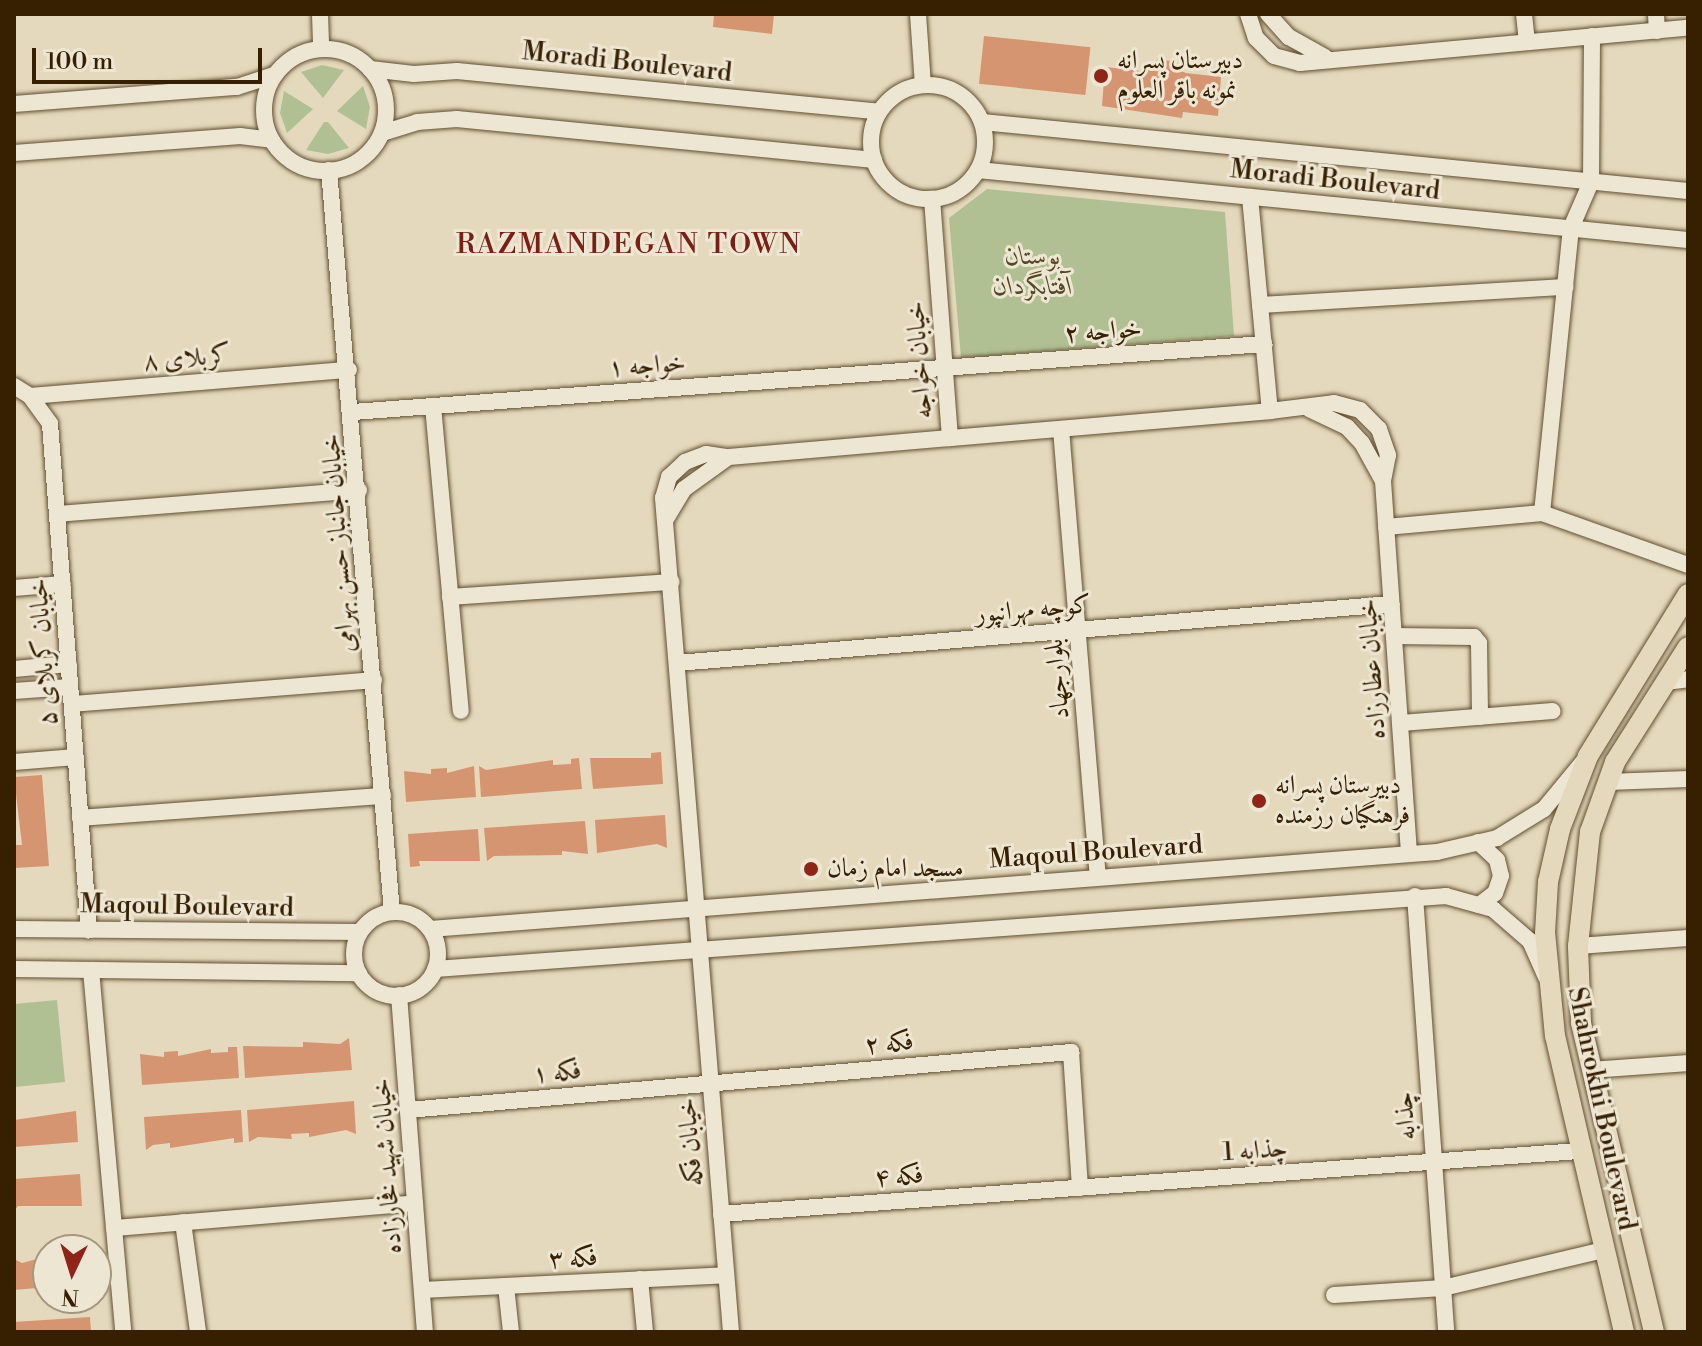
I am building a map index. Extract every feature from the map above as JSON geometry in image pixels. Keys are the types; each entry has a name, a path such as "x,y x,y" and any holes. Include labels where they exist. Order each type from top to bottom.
{"main road":[{"name":"Shahrokhi Boulevard","path":"1624,1332 1579,1151 1547,980 1548,882 1560,829 1588,756 1688,594"},
{"name":"Shahrokhi Boulevard","path":"1654,1332 1581,1022 1578,946 1590,832 1608,782 1688,647"}],"street":[{"path":"320,14 321,49"},
{"path":"918,14 923,85"},
{"path":"1248,14 1256,38 1274,56 1300,63 1325,57 1592,36 1657,22 1688,28"},
{"path":"1268,14 1289,37 1325,57"},
{"path":"1524,14 1527,41"},
{"path":"1542,513 1571,228 1591,182 1592,36"},
{"path":"14,104 237,87 275,75 295,57 321,49 348,54 370,69 386,106 382,133 366,155 329,170 290,160 272,140 264,114 275,75"},
{"name":"Moradi Boulevard","path":"370,69 414,74 457,71 879,112"},
{"path":"923,85 965,98 982,122 985,147 978,170 959,190 932,199 903,193 874,160 873,127 879,112 898,93 923,85"},
{"path":"382,133 417,122 457,119 874,160"},
{"name":"Moradi Boulevard","path":"982,122 1688,191"},
{"path":"14,153 240,136 272,140"},
{"name":"خیابان جانباز حسن بهرامی","path":"329,170 353,412 392,912"},
{"name":"Moradi Boulevard","path":"978,170 1688,240"},
{"path":"1250,197 1270,411"},
{"name":"خیابان خواجه","path":"697,908 663,498 677,469 706,454 728,457 950,438 932,199"},
{"path":"1260,305 1565,287"},
{"name":"خواجه ۲","path":"945,367 1264,344"},
{"name":"خواجه ۱","path":"353,412 945,367"},
{"name":"کربلای ۸","path":"30,396 349,370"},
{"name":"خیابان کربلای ۵","path":"14,386 30,396 50,424 89,930"},
{"name":"خیابان عطارزاده","path":"950,438 1308,408 1334,403 1360,410 1379,429 1388,455 1383,481 1409,853"},
{"path":"433,406 461,711"},
{"name":"بلوارجهاد","path":"1061,429 1098,877"},
{"path":"57,514 359,490"},
{"path":"1386,527 1542,513 1688,565"},
{"path":"450,597 671,582"},
{"path":"14,588 63,584"},
{"name":"کوچه مهرانپور","path":"677,663 1392,604"},
{"path":"1394,636 1474,637 1479,643 1480,717"},
{"path":"14,669 69,664"},
{"path":"1665,682 1688,679"},
{"path":"14,691 71,695 374,680"},
{"path":"1401,723 1553,711"},
{"name":"Maqoul Boulevard","path":"430,929 1409,853 1497,838 1544,809 1588,756"},
{"path":"14,762 76,757"},
{"path":"1608,782 1688,779"},
{"path":"80,818 383,796"},
{"path":"1478,842 1497,860 1501,876 1495,893 1479,905"},
{"name":"چذابه","path":"1415,896 1446,1332"},
{"path":"435,969 1446,896 1493,909 1530,941 1547,980"},
{"name":"خیابان فکه","path":"697,908 731,1332"},
{"path":"406,913 430,929 438,948 435,969 426,982 399,995 375,990 359,973 354,952 360,932 379,915 406,913"},
{"name":"Maqoul Boulevard","path":"14,929 360,932"},
{"path":"1578,946 1688,938"},
{"path":"14,969 359,973"},
{"path":"91,970 123,1332"},
{"name":"خیابان شهید فخارزاده","path":"399,995 425,1332"},
{"name":"فکه ۲","path":"711,1084 1071,1052 1080,1188"},
{"path":"1591,1070 1688,1063"},
{"name":"فکه ۱","path":"408,1110 711,1084"},
{"name":"چذابه 1","path":"1080,1188 1579,1151"},
{"name":"فکه ۴","path":"721,1214 1080,1188"},
{"path":"114,1228 415,1203"},
{"path":"183,1222 198,1332"},
{"path":"1334,1295 1443,1288 1604,1250"},
{"name":"فکه ۳","path":"422,1290 726,1275"},
{"path":"640,1279 645,1332"},
{"path":"506,1286 511,1332"}],"green space":[{"path":"322,65 344,70 323,98 301,72"},
{"path":"363,86 370,107 366,129 337,111"},
{"path":"284,91 313,109 287,133 280,113"},
{"path":"324,122 328,122 349,148 328,154 306,150"},
{"name":"بوستان آفتابگردان","path":"987,189 1225,212 1234,336 961,358 949,218"},
{"path":"57,1000 65,1082 14,1087 14,1004"}],"building":[{"path":"714,14 774,14 772,34 713,27"},
{"path":"984,36 1090,47 1085,95 979,84"},
{"path":"1155,60 1173,61 1172,68 1186,73 1221,77 1218,116 1183,112 1182,118 1102,106 1105,67 1142,71 1142,66 1155,67"},
{"path":"661,752 663,784 593,789 590,758 651,758 651,753"},
{"path":"579,758 582,789 481,797 479,766 486,770 553,760 553,765 571,764 571,759"},
{"path":"474,766 476,797 406,802 404,771 431,774 431,769 447,768 447,773"},
{"path":"42,775 49,866 14,868 14,845 22,845 14,777"},
{"path":"665,815 667,848 657,844 597,853 595,820"},
{"path":"585,821 588,854 562,851 562,855 494,856 487,861 484,828"},
{"path":"478,829 480,861 419,861 420,866 410,867 408,834"},
{"path":"349,1038 352,1070 245,1078 243,1046 303,1047 303,1042 340,1044"},
{"path":"228,1047 237,1047 239,1078 142,1085 140,1054 164,1057 164,1052 178,1051 178,1056 211,1049 211,1053 228,1052"},
{"path":"354,1101 356,1134 346,1130 309,1137 309,1133 291,1134 292,1139 258,1137 249,1142 247,1110"},
{"path":"241,1110 243,1142 234,1143 234,1138 170,1148 170,1143 153,1145 146,1150 144,1117"},
{"path":"76,1111 78,1142 14,1147 14,1120"},
{"path":"80,1174 82,1206 18,1206 14,1211 14,1179"},
{"path":"14,1259 22,1263 32,1260 32,1288 14,1290"},
{"path":"90,1317 91,1332 14,1332 14,1322"}],"place":[{"name":"دبیرستان پسرانه نمونه باقر العلوم","path":"1101,76"},
{"name":"دبیرستان پسرانه فرهنگیان رزمنده","path":"1259,801"},
{"name":"مسجد امام زمان","path":"811,869"}],"district":[{"name":"RAZMANDEGAN TOWN","path":"629,245"}]}
